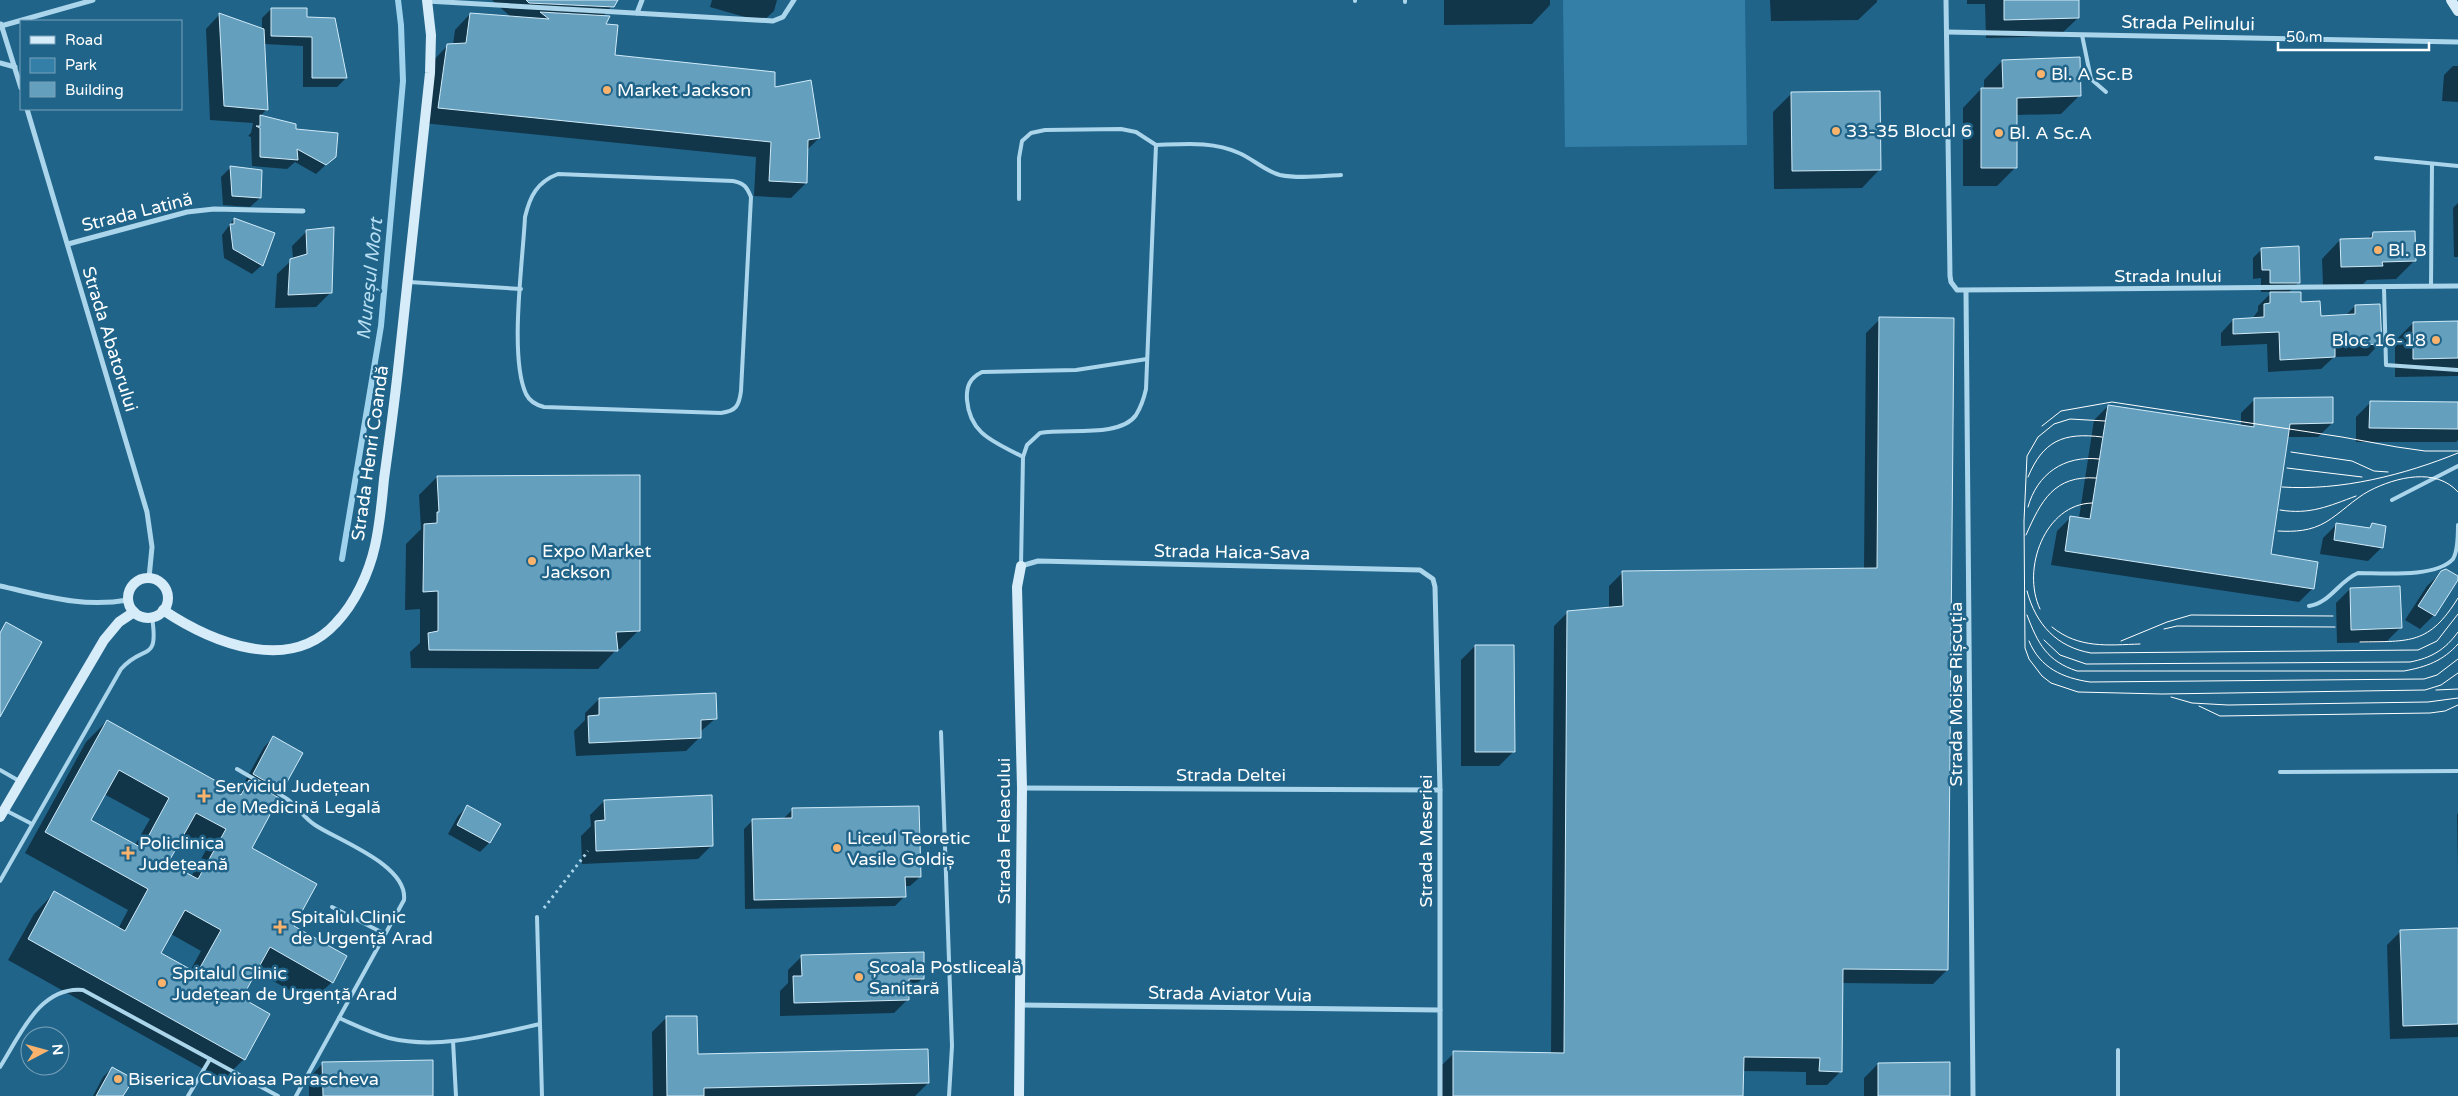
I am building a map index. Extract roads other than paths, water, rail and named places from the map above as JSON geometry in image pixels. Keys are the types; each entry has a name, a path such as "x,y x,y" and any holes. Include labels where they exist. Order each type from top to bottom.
{"street":[{"path":"20,84 1,24 93,0"},
{"path":"637,13 642,0"},
{"path":"427,1 773,21 783,17 794,0"},
{"path":"1946,0 1947,32"},
{"path":"2451,0 2458,11"},
{"name":"Strada Henri Coandă","path":"163,610 192,629 226,643 261,649 298,647 319,637 336,624 352,600 367,571 375,546 391,436 430,73 431,35 427,1"},
{"name":"Strada Pelinului","path":"1947,32 2458,42"},
{"name":"Strada Inului","path":"1947,32 1950,276 1957,290 2458,286"},
{"path":"0,63 15,67"},
{"name":"Strada Abatorului","path":"27,110 147,512 152,547 149,578"},
{"name":"Strada Latină","path":"68,244 187,212 214,209 303,211"},
{"name":"Strada Moise Rișcuția","path":"1966,291 1973,1096"},
{"name":"Strada Haica-Sava","path":"1021,566 1038,561 1420,570 1433,579 1436,587"},
{"name":"Strada Feleacului","path":"1019,1096 1022,788 1017,587 1021,566"},
{"path":"149,578 157,581 165,588 168,599 163,610 152,617 146,617 134,612 128,600 131,588 135,583 149,578"},
{"path":"0,586 66,601 91,604 128,600"},
{"name":"Strada Meseriei","path":"1436,587 1440,790 1440,1096"},
{"path":"2,813 104,640 119,622 134,612"},
{"name":"Strada Deltei","path":"1022,788 1440,790"},
{"name":"Strada Aviator Vuia","path":"1020,1005 1440,1010"}],"lane":[{"path":"2082,35 2091,79 2106,92"},
{"path":"1019,198 1019,158 1022,141 1032,133 1045,130 1121,129 1136,132 1156,145 1201,143 1219,146 1240,153 1278,175 1294,177 1341,175"},
{"path":"1021,566 1023,457 1027,445 1040,433 1112,429 1124,425 1136,416 1146,389 1156,145"},
{"path":"2376,158 2458,166"},
{"path":"2431,286 2432,164"},
{"path":"558,174 733,181 741,182 748,188 751,197 741,392 738,406 733,410 711,413 544,407 534,404 527,395 521,379 518,356 521,289 528,203 534,190 545,179 558,174"},
{"path":"407,282 521,289"},
{"path":"2384,288 2386,365 2458,370"},
{"path":"1023,457 982,434 973,426 968,413 967,393 969,384 974,376 982,372 1076,370 1148,359"},
{"path":"2392,500 2458,466"},
{"path":"2309,606 2323,602 2351,576 2358,573 2419,572 2446,564 2453,558 2457,550 2458,525"},
{"path":"0,881 120,668 127,662 150,651 153,646 152,617"},
{"path":"941,732 952,1046 948,1096"},
{"path":"237,769 287,799 314,824 381,863 393,872 401,882 405,894 404,900 296,1096"},
{"path":"0,770 20,782"},
{"path":"2280,772 2458,770"},
{"path":"2,813 32,824"},
{"path":"332,908 385,934"},
{"path":"536,917 542,1096"},
{"path":"0,1067 38,1008 48,998 70,989 83,990 278,1096"},
{"path":"339,1018 388,1038 416,1042 453,1042 540,1024"},
{"path":"453,1042 456,1096"},
{"path":"2118,1050 2118,1096"},
{"path":"188,1096 210,1059"}],"waterway":[{"name":"Mureșul Mort","path":"342,559 381,326 403,81 398,0"}],"tram line":[{"path":"2042,426 2061,411 2112,402 2425,451 2458,451"},
{"path":"2105,421 2070,419 2054,424 2038,437 2027,456 2024,521 2025,648 2029,659 2042,676 2051,683 2078,692 2162,694 2425,690 2441,685 2458,673"},
{"path":"2028,477 2040,455 2056,442 2076,436 2102,437"},
{"path":"2291,452 2352,461 2374,471 2388,472"},
{"path":"2282,487 2304,488 2372,480 2416,468 2458,453"},
{"path":"2028,507 2038,485 2054,469 2074,460 2099,459"},
{"path":"2287,468 2362,477"},
{"path":"2278,531 2303,530 2320,525 2369,491 2403,479 2415,477 2439,479 2449,484 2458,492"},
{"path":"2026,535 2037,511 2059,486 2082,478 2096,478"},
{"path":"2280,510 2310,510 2356,496"},
{"path":"2040,609 2035,593 2034,576 2036,558 2041,541 2050,526 2061,514 2075,506 2092,503"},
{"path":"2027,591 2036,614 2050,633 2068,646 2091,653 2418,650 2437,641 2458,614"},
{"path":"2360,642 2405,640 2417,637 2437,625 2458,598"},
{"path":"2027,615 2035,635 2051,657 2077,671 2404,671 2434,662 2446,655 2458,644"},
{"path":"2121,641 2167,622 2191,615 2333,616"},
{"path":"2164,629 2177,626 2335,627"},
{"path":"2052,627 2062,634 2083,642 2105,645 2140,644"},
{"path":"2044,640 2060,655 2086,664 2410,662 2437,652 2448,644 2458,632"},
{"path":"2029,641 2039,658 2046,665 2071,678 2090,682 2424,679 2437,675 2458,659"},
{"path":"2436,690 2458,689"},
{"path":"2171,697 2192,703 2228,705 2428,702 2458,698"},
{"path":"2199,706 2220,716 2430,713 2445,711 2458,705"}],"place":[{"name":"Bl. A Sc.B","path":"2041,74"},
{"name":"Market Jackson","path":"607,90"},
{"name":"33-35 Blocul 6","path":"1836,131"},
{"name":"Bl. A Sc.A","path":"1999,133"},
{"name":"Bl. B","path":"2378,250"},
{"name":"Bloc 16-18","path":"2436,340"},
{"name":"Expo Market Jackson","path":"532,561"},
{"name":"Serviciul Județean de Medicină Legală","path":"204,796"},
{"name":"Liceul Teoretic Vasile Goldiș","path":"837,848"},
{"name":"Policlinica Județeană","path":"128,853"},
{"name":"Spitalul Clinic de Urgență Arad","path":"280,927"},
{"name":"Școala Postliceală Sanitară","path":"859,977"},
{"name":"Spitalul Clinic Județean de Urgență Arad","path":"162,983"},
{"name":"Biserica Cuvioasa Parascheva","path":"118,1079"}]}
